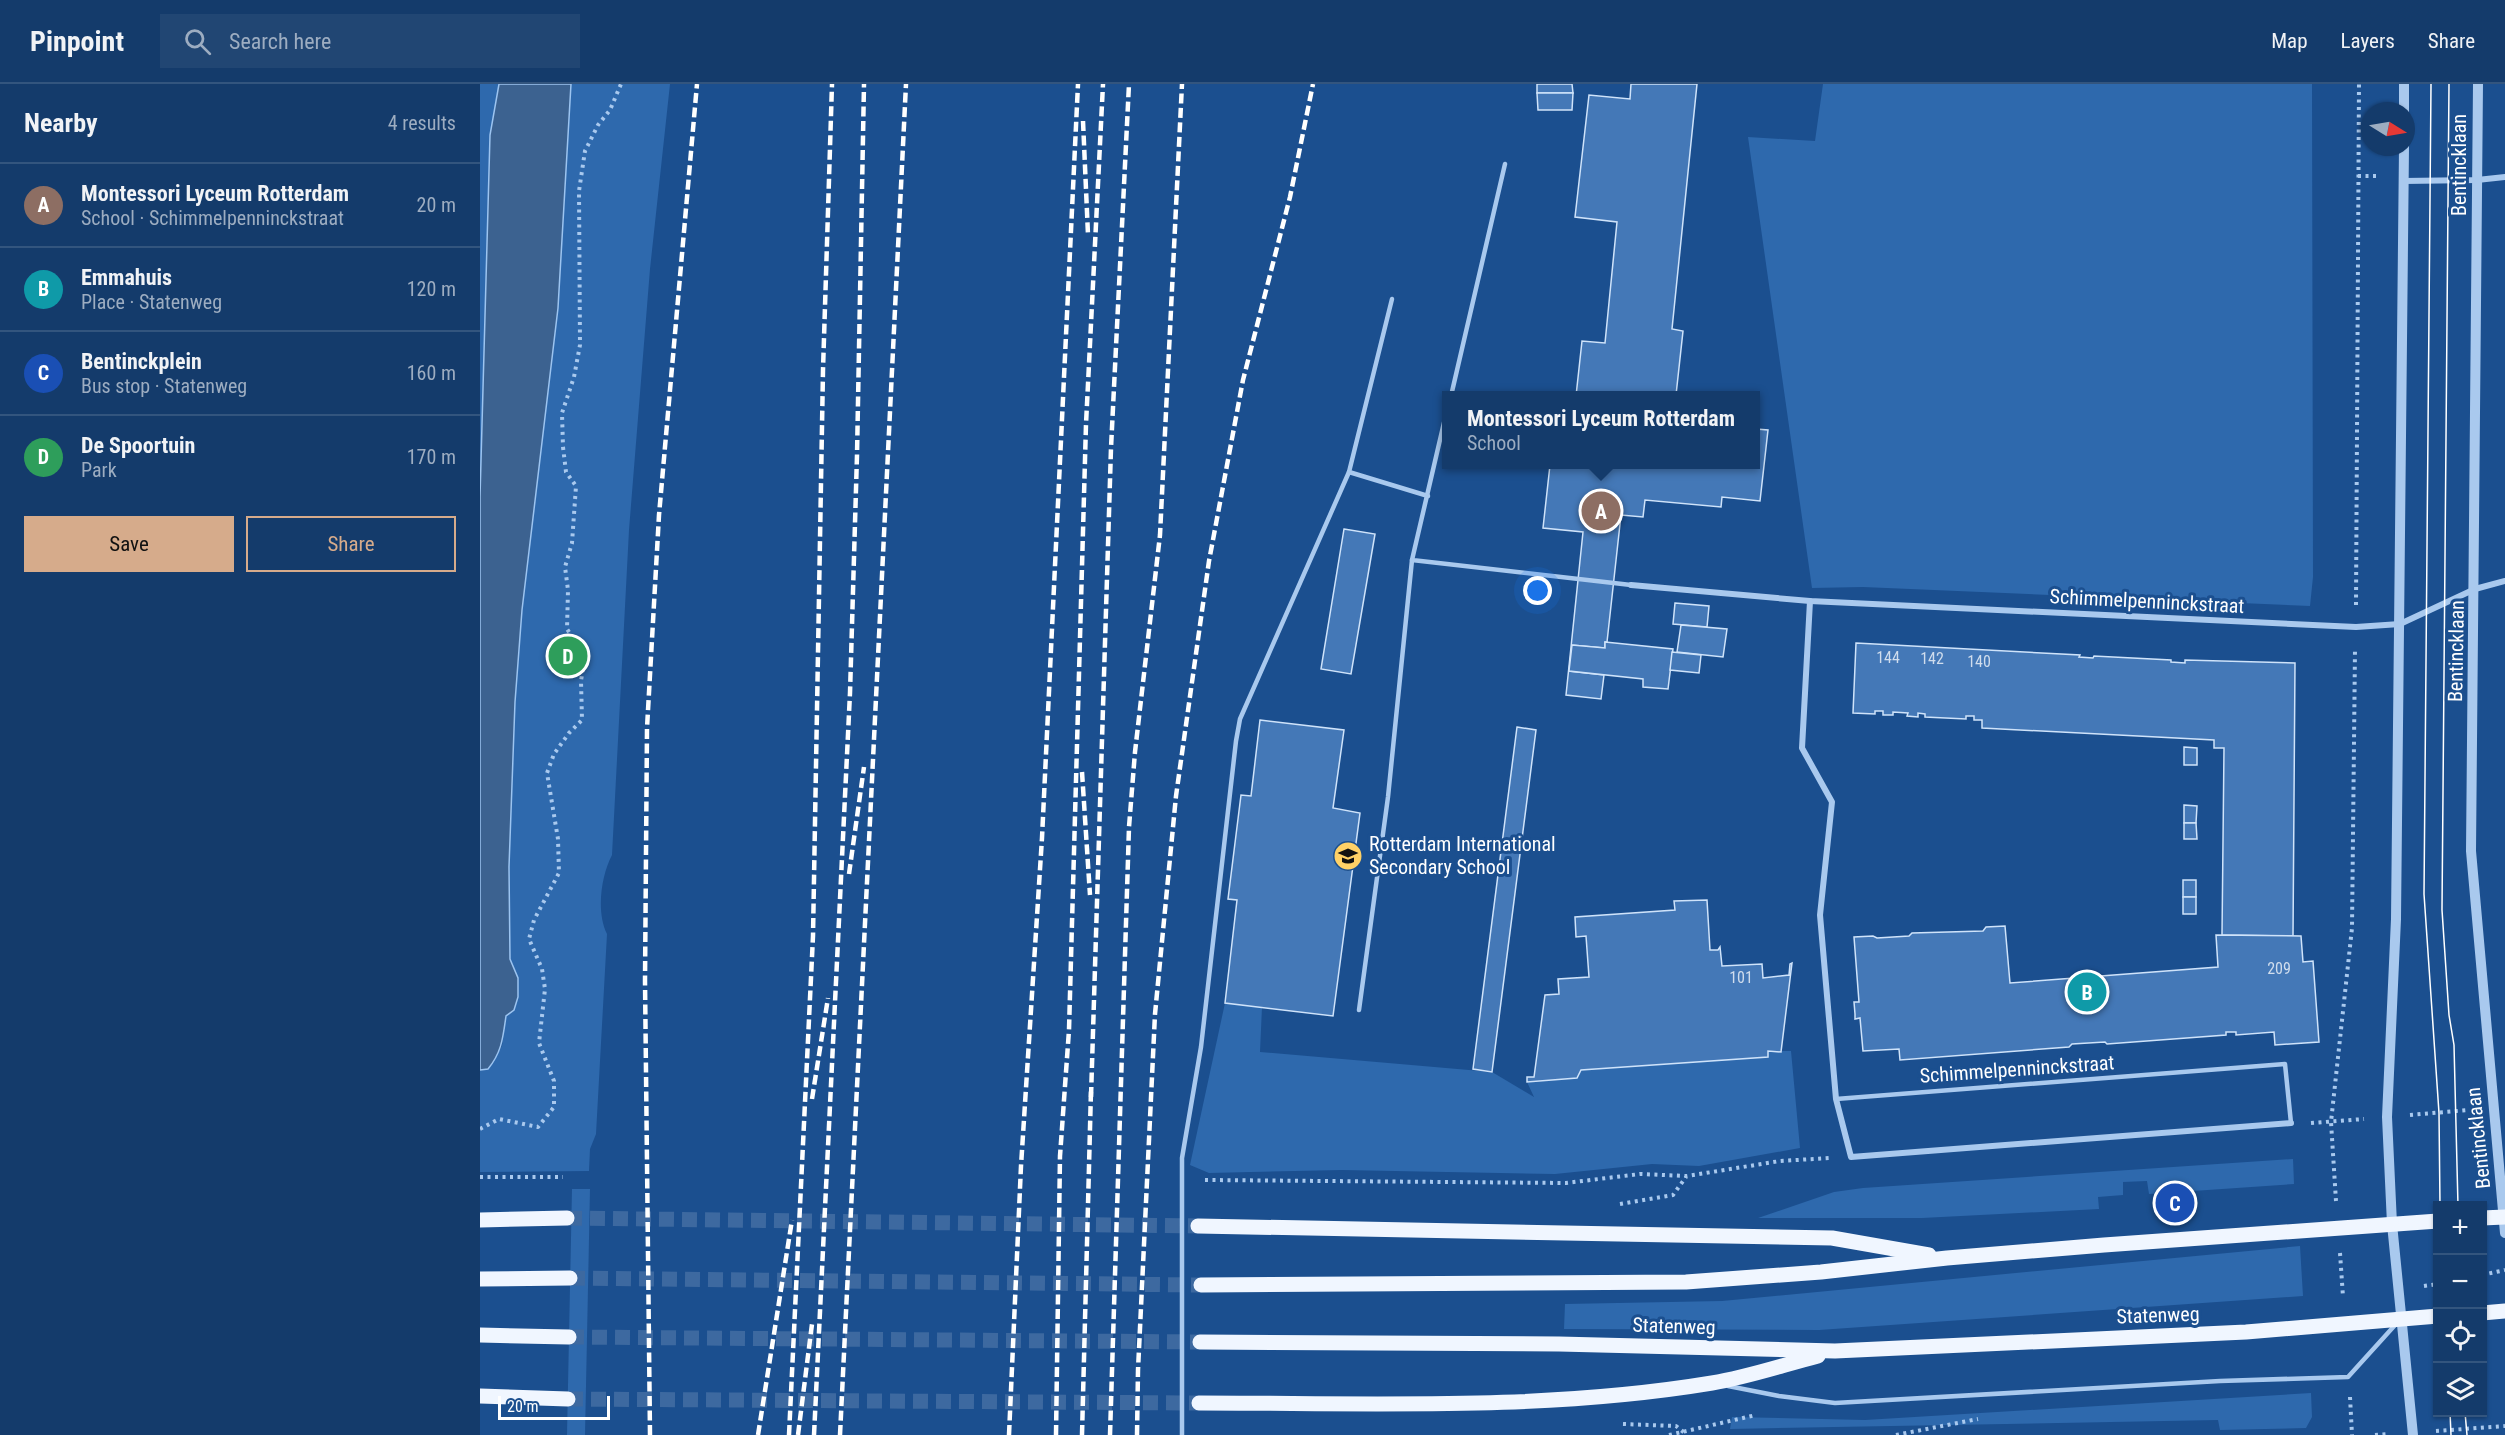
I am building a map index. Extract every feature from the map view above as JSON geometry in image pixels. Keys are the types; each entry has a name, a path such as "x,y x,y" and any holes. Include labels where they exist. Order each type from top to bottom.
{"main road":[{"path":"480,1220 567,1218"},
{"path":"2487,1219 2505,1222"},
{"path":"1201,1285 1686,1282 2338,1226 2433,1221"},
{"path":"1198,1226 1832,1238 1947,1258"},
{"path":"480,1279 570,1278"},
{"path":"2487,1313 2505,1311"},
{"name":"Statenweg","path":"1200,1342 1559,1344 1835,1352 2246,1332 2433,1316"},
{"path":"480,1335 569,1337"},
{"path":"1198,1403 1522,1403 1611,1396 1714,1383 1835,1352"},
{"path":"480,1396 568,1399"}],"street":[{"path":"2404,84 2404,102"},
{"name":"Bentincklaan","path":"2478,84 2471,851 2484,979 2492,1108 2505,1222"},
{"path":"2404,156 2396,919 2387,1117 2392,1224 2414,1435"},
{"path":"2403,181 2477,180 2505,177"},
{"name":"Schimmelpenninckstraat","path":"1631,585 1810,601 2344,627 2400,624 2475,589 2505,581"},
{"path":"1810,601 1802,748 1832,802 1820,915 1836,1099 1851,1157 2291,1124"}],"lane":[{"path":"1452,391 1505,164"},
{"path":"1182,1435 1182,1158 1200,1047 1240,719 1349,472 1392,299"},
{"path":"1359,1010 1388,797 1413,560 1442,432"},
{"path":"1349,472 1428,496"},
{"path":"1413,560 1631,585"},
{"name":"Schimmelpenninckstraat","path":"1836,1099 2285,1064 2291,1124"},
{"path":"1714,1383 1779,1396 1835,1403 2220,1381 2348,1377 2402,1318"}],"path":[{"path":"480,1129 499,1119 538,1127 554,1107 554,1081 538,1043 544,989 542,969 529,939 534,920 559,873 558,839 547,773 554,754 582,720 581,681 585,655 567,629 568,590 565,567 572,543 576,486 566,472 562,412 574,377 580,345 579,191 585,151 598,125 610,110 621,84"},
{"path":"2344,1324 2331,1122 2492,1108"},
{"path":"1205,1180 1566,1183 1640,1174 1687,1176 1779,1161 1851,1157"},
{"path":"480,1177 563,1177"},
{"path":"2487,1274 2505,1270"},
{"path":"2348,1377 2352,1435"}],"shaded area":[{"path":"480,84 499,84 490,135 480,497"},
{"path":"499,84 571,84 558,308 522,610 515,702 509,867 510,959 518,978 518,997 514,1010 506,1016 501,1044 496,1056 488,1069 480,1070 480,497 490,135"},
{"path":"571,84 670,84 650,269 629,530 612,855 605,873 601,894 602,915 607,934 596,1134 590,1149 589,1171 480,1172 480,1070 488,1069 502,1046 506,1016 518,978 510,960 509,867 515,702 522,610 558,308"},
{"path":"1823,84 2312,84 2313,577 2310,606 1863,587 1812,588 1748,137 1815,141"},
{"path":"1225,1003 1262,1007 1260,1052 1492,1072 1534,1097 1527,1082 1577,1078 1581,1070 1768,1057 1768,1051 1791,1051 1800,1148 1699,1166 1652,1164 1555,1174 1342,1170 1209,1173 1190,1165"},
{"path":"2293,1159 2294,1184 2149,1194 2147,1181 2123,1182 2123,1195 2098,1197 2099,1209 1922,1218 1758,1218 1834,1192 1863,1188"},
{"path":"572,1189 590,1189 585,1435 567,1435"},
{"path":"2300,1246 2303,1296 1819,1330 1564,1329 1565,1304 1722,1301"},
{"path":"2311,1393 2312,1417 2306,1428 2220,1430 2218,1420 1730,1429 1732,1417 1865,1420"}],"building":[{"path":"1537,84 1572,84 1573,93 1537,93"},
{"path":"1631,84 1697,84 1672,329 1683,331 1676,391 1577,391 1582,341 1605,343 1617,222 1575,217 1589,95 1630,99"},
{"path":"1537,93 1573,93 1572,110 1538,110"},
{"path":"1760,429 1768,430 1760,501 1722,497 1721,507 1645,500 1643,517 1621,515 1605,648 1572,645 1569,671 1604,675 1601,699 1566,695 1583,532 1543,528 1550,469 1760,469"},
{"path":"1344,529 1375,534 1351,674 1321,669"},
{"path":"1675,603 1709,606 1707,627 1673,624"},
{"path":"1681,625 1727,629 1723,657 1677,652"},
{"path":"1605,642 1673,649 1668,689 1643,687 1643,679 1569,671 1572,645 1605,648"},
{"path":"1856,643 2080,655 2079,657 2093,658 2094,656 2171,660 2171,662 2185,663 2185,660 2295,663 2293,936 2222,935 2224,748 2214,748 2214,740 1982,728 1982,720 1974,720 1974,716 1966,716 1966,719 1925,717 1925,714 1918,713 1918,717 1907,716 1908,713 1893,712 1893,715 1883,715 1883,711 1875,711 1875,714 1853,713"},
{"path":"1672,652 1701,655 1699,673 1670,670"},
{"path":"1260,720 1344,730 1333,808 1360,813 1333,1016 1225,1003 1237,900 1228,899 1241,795 1251,796"},
{"path":"1517,727 1536,730 1492,1072 1473,1069"},
{"path":"2184,747 2197,748 2197,765 2184,765"},
{"path":"2184,805 2197,806 2196,823 2184,823"},
{"path":"2184,823 2196,823 2197,839 2184,839"},
{"path":"2183,880 2196,880 2196,897 2183,897"},
{"path":"2183,897 2196,897 2196,914 2183,914"},
{"path":"1707,900 1710,950 1718,950 1720,947 1722,966 1762,964 1763,978 1789,975 1792,963 1781,1052 1768,1051 1768,1057 1581,1070 1577,1078 1527,1082 1527,1077 1534,1077 1545,995 1559,994 1558,979 1589,977 1586,936 1576,937 1575,917 1675,910 1674,901"},
{"path":"2005,926 2010,983 2218,967 2216,935 2301,936 2303,962 2313,961 2319,1042 2275,1045 2274,1032 2236,1035 2236,1032 2226,1032 2226,1035 2107,1044 2105,1042 2072,1044 2069,1047 1900,1060 1899,1049 1863,1051 1860,1018 1855,1019 1854,1002 1859,1002 1854,937 1873,936 1877,938 1909,936 1912,933 1983,931 1986,927"}],"tunnel":[{"path":"567,1218 1198,1226"},
{"path":"570,1278 1201,1285"},
{"path":"569,1337 1200,1342"},
{"path":"568,1399 1199,1403"}],"tram line":[{"path":"2431,84 2424,894 2439,1113 2440,1201"},
{"path":"2449,84 2442,910 2449,1015 2454,1045 2458,1201"},
{"path":"2450,1417 2451,1435"},
{"path":"2465,1417 2467,1435"}],"railway":[{"path":"650,1435 645,981 647,728 659,515 697,84"},
{"path":"789,1435 813,936 823,370 832,84"},
{"path":"814,1435 850,693 864,84"},
{"path":"840,1435 906,84"},
{"path":"1009,1435 1021,1166 1042,838 1078,84"},
{"path":"1056,1435 1060,1156 1069,1030 1086,424 1103,84"},
{"path":"1091,1097 1111,448 1129,84"},
{"path":"1110,1435 1129,827 1135,752 1160,535 1182,84"},
{"path":"1137,1435 1155,1014 1176,796 1209,561 1243,380 1290,197 1313,84"},
{"path":"1083,121 1088,235"},
{"path":"849,874 864,767"},
{"path":"1082,772 1090,895"},
{"path":"812,1099 828,998"},
{"path":"1082,1435 1091,1090"},
{"path":"758,1435 792,1220"},
{"path":"798,1435 812,1324"}],"place":[{"name":"Montessori Lyceum Rotterdam","path":"1601,511"},
{"name":"De Spoortuin","path":"568,656"},
{"name":"Rotterdam International Secondary School","path":"1348,856"},
{"name":"Emmahuis","path":"2087,992"},
{"name":"Bentinckplein","path":"2175,1203"}]}
